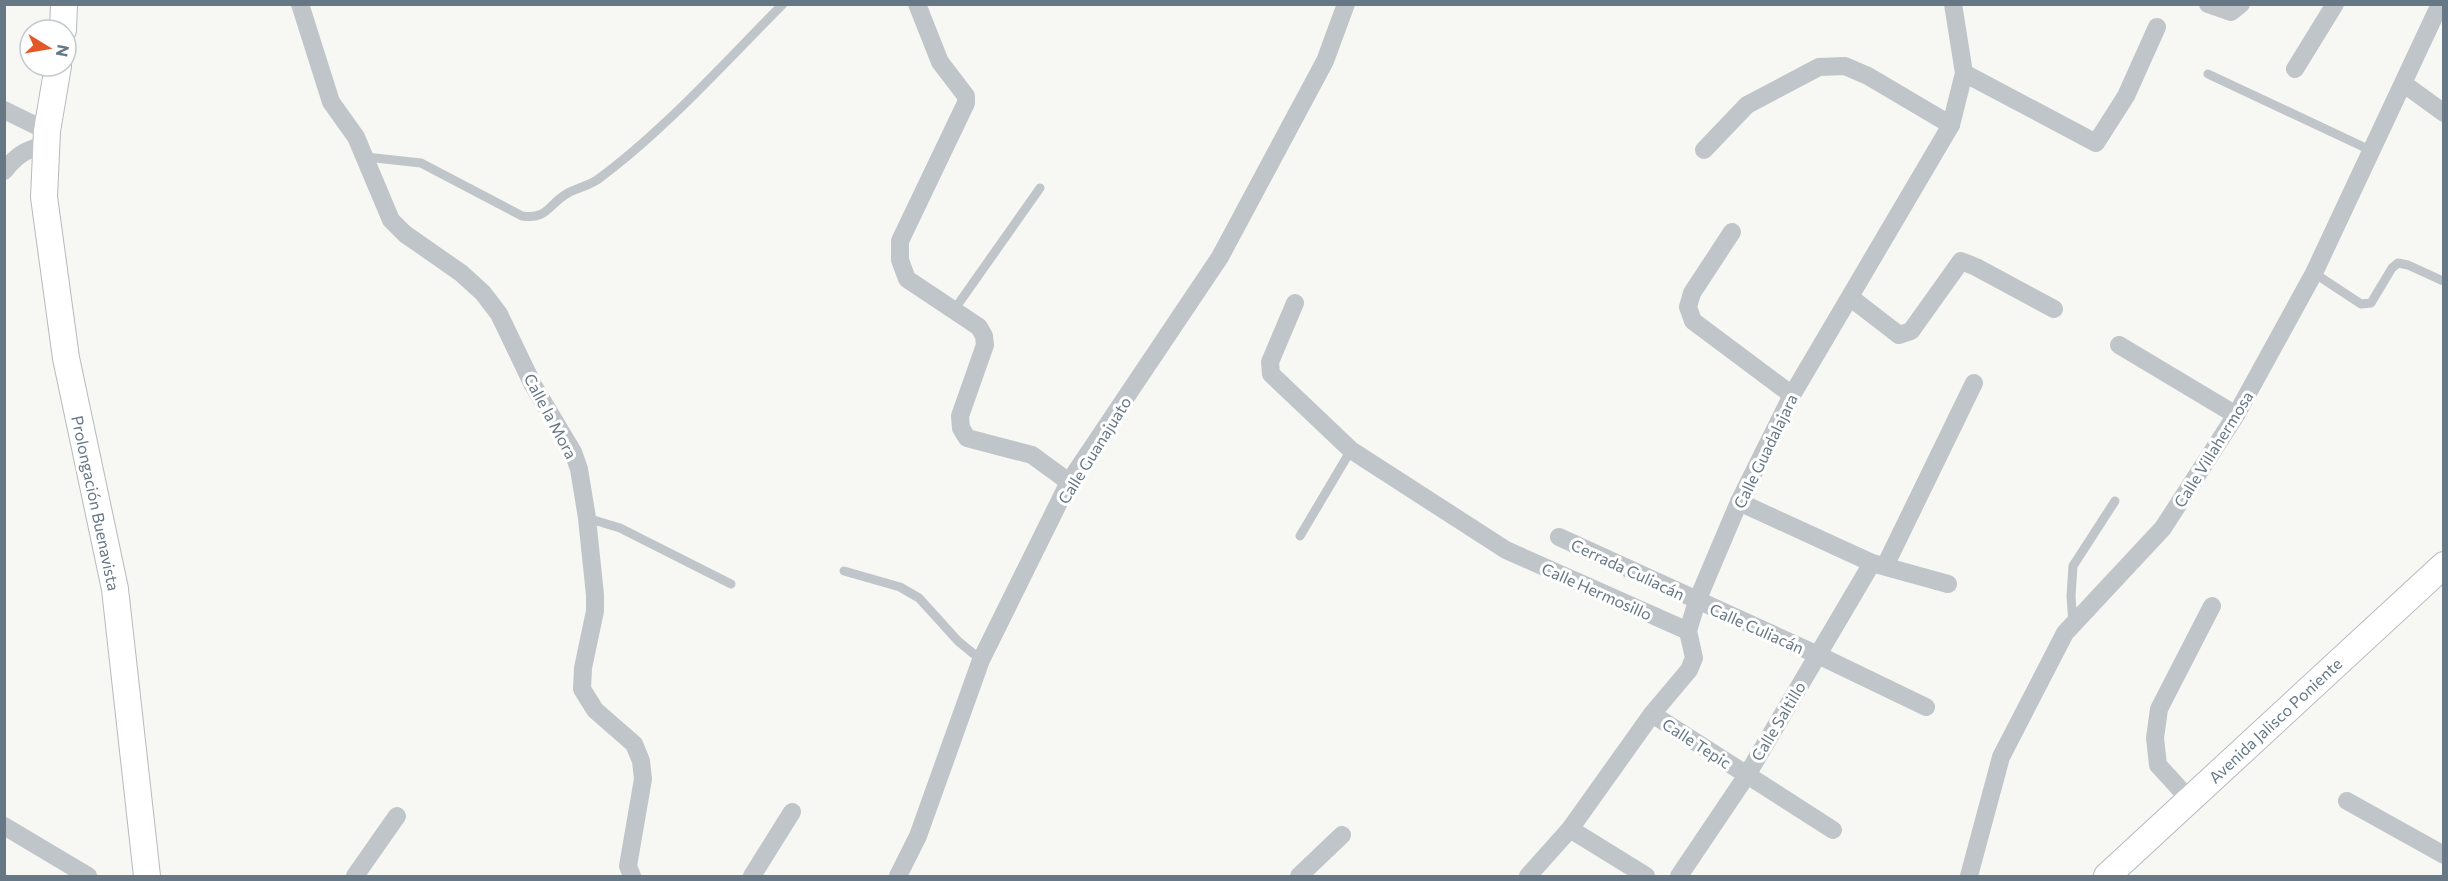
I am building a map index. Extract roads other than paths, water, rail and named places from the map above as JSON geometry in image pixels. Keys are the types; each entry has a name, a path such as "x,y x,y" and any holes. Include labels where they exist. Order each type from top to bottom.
{"street":[{"name":"Calle la Mora","path":"300,4 332,102 356,137 391,220 405,234 461,273 483,292 499,314 533,385 573,452 579,469 587,518 595,611 583,668 582,689 595,710 634,744 641,761 643,779 628,866 632,876"},
{"path":"917,4 940,62 966,96 966,104 900,241 900,260 907,279 979,327 984,336 985,345 960,416 961,428 967,438 1032,455 1069,482"},
{"name":"Calle Guanajuato","path":"898,876 918,836 981,660 1069,482 1220,257 1325,60 1346,4"},
{"name":"Calle Guadalajara","path":"1528,876 1570,829 1652,714 1689,670 1694,658 1688,631 1697,601 1739,502 1792,395 1951,125 1964,73 1953,4"},
{"path":"2208,4 2231,12 2241,4"},
{"path":"2295,69 2336,4"},
{"name":"Calle Villahermosa","path":"1969,876 2001,757 2065,633 2163,528 2236,415 2314,273 2440,4"},
{"path":"1964,73 2096,143 2126,96 2157,27"},
{"path":"1704,150 1747,105 1819,67 1845,66 1868,75 1951,125"},
{"name":"Prolongación Buenavista","path":"56,78 47,138 44,197 66,358 115,589 147,876"},
{"path":"2404,84 2444,113"},
{"path":"4,110 47,138 15,157 4,171"},
{"path":"1732,232 1692,293 1688,307 1693,321 1792,395"},
{"path":"1851,298 1899,335 1911,331 1961,261 2054,309"},
{"name":"Calle Hermosillo","path":"1295,303 1270,362 1271,374 1351,450 1506,550 1688,631"},
{"path":"2119,345 2236,415"},
{"name":"Calle Saltillo","path":"1679,876 1747,775 1818,656 1878,565 1974,383"},
{"path":"1739,502 1878,565 1948,584"},
{"name":"Cerrada Culiacán","path":"1559,537 1697,601"},
{"name":"Avenida Jalisco Poniente","path":"2112,874 2189,799 2444,565"},
{"name":"Calle Culiacán","path":"1697,601 1926,707"},
{"path":"2189,799 2158,765 2155,738 2159,709 2212,606"},
{"name":"Calle Tepic","path":"1652,714 1833,830"},
{"path":"2347,801 2444,855"},
{"path":"752,876 792,812"},
{"path":"356,876 397,816"},
{"path":"4,826 88,876"},
{"path":"1570,829 1646,876"},
{"path":"1299,876 1342,835"}],"lane":[{"path":"366,157 421,163 522,216 532,218 542,215 566,194 595,182 649,136 783,4"},
{"path":"2208,74 2370,150"},
{"path":"954,310 1040,188"},
{"path":"2314,273 2361,304 2367,305 2371,303 2392,268 2398,263 2444,281"},
{"path":"1300,536 1351,450"},
{"path":"2073,624 2071,596 2073,566 2115,501"},
{"path":"587,518 620,528 731,585"},
{"path":"844,571 900,587 919,598 958,641 981,660"}]}
